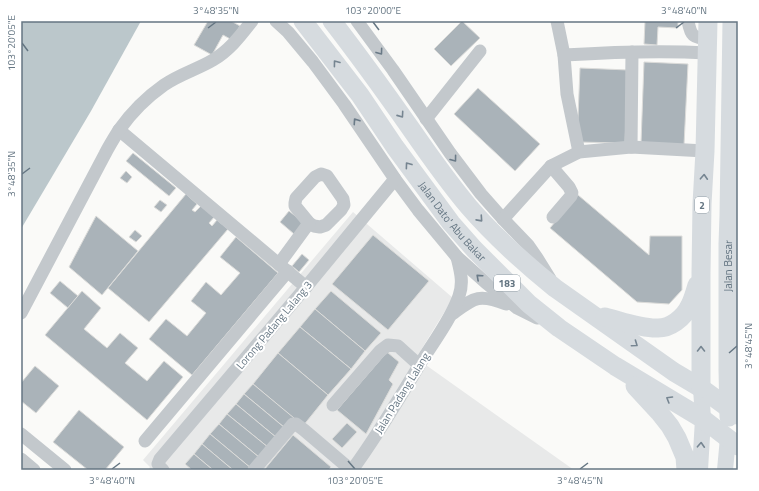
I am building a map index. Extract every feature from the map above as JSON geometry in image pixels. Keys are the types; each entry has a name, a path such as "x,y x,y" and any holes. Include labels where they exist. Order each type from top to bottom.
{"highway":[{"name":"Jalan Dato' Abu Bakar","path":"303,21 360,94 395,147 451,223 499,275 529,304 559,328 615,366 703,419 733,442"},
{"name":"Jalan Dato' Abu Bakar","path":"332,21 431,158 468,206 494,234 555,288 594,314 674,372 701,388 734,412"},
{"name":"Jalan Besar","path":"733,442 734,412 728,369 728,244 734,215 734,33"},
{"name":"2","path":"701,388 702,204 708,38"},
{"path":"728,244 736,359 738,368"},
{"path":"594,314 639,326 656,328 669,326 681,318 690,306 701,274"},
{"path":"615,366 647,398 670,426 685,457 686,470"}],"main road":[{"path":"700,470 703,419 701,388"},
{"path":"725,470 733,442"}],"street":[{"path":"21,313 119,130 148,98 178,76 213,60 236,42 252,21"},
{"path":"276,21 288,32 313,62 344,104 395,179 418,210 457,257 517,308"},
{"path":"357,21 467,176 503,220 528,245 555,288"},
{"path":"557,21 564,55 567,94 579,152"},
{"path":"688,21 690,32 696,37 708,38"},
{"path":"564,55 677,52 708,38"},
{"path":"426,119 480,51"},
{"path":"632,52 632,147"},
{"path":"119,130 306,287"},
{"path":"503,220 551,166 579,152 632,147 705,151"},
{"path":"551,166 569,187 572,193 552,217"},
{"name":"Lorong Padang Lalang 3","path":"163,470 158,464 160,459 306,287 395,179"},
{"path":"145,441 284,268 309,223"},
{"name":"Jalan Padang Lalang","path":"352,470 398,402 450,315 460,295 462,281 457,257"},
{"path":"450,315 469,301 478,298 485,298 493,299 517,308 559,328"},
{"path":"333,405 380,351 388,345 398,346 419,366"},
{"path":"254,470 290,427 293,424 296,424 352,470"},
{"path":"21,434 65,470"},
{"path":"21,459 34,470"}],"shaded area":[{"path":"21,21 141,21 91,111 21,229"},
{"path":"353,212 453,298 416,358 574,470 148,470 150,467 143,460"}],"building":[{"path":"208,21 231,21 240,26 232,40 223,35 212,55 194,45"},
{"path":"462,21 480,38 451,66 434,49"},
{"path":"645,21 678,21 678,28 658,27 657,45 644,44"},
{"path":"644,62 688,64 684,145 641,143"},
{"path":"580,68 628,70 625,143 577,142"},
{"path":"478,88 540,144 515,171 454,114"},
{"path":"133,153 176,188 169,196 126,161"},
{"path":"126,171 132,177 127,183 120,178"},
{"path":"186,194 197,204 192,210 195,212 202,205 215,216 209,223 212,226 217,220 228,229 149,322 108,288"},
{"path":"578,195 649,255 650,236 682,236 682,290 669,304 637,302 550,228"},
{"path":"160,200 167,205 161,212 154,207"},
{"path":"289,211 304,223 294,234 280,222"},
{"path":"96,216 138,251 102,295 69,267"},
{"path":"135,230 142,236 136,242 129,237"},
{"path":"373,235 429,281 388,330 332,284"},
{"path":"236,237 278,273 192,375 149,339 166,319 187,336 206,313 191,301 206,282 221,295 240,273 220,257"},
{"path":"302,254 309,260 299,272 292,266"},
{"path":"60,281 78,296 68,308 50,293"},
{"path":"82,291 101,308 84,329 107,348 120,333 138,348 125,363 147,381 164,361 183,377 147,420 45,335"},
{"path":"331,291 381,333 365,351 315,309"},
{"path":"315,309 365,351 351,369 300,327"},
{"path":"300,327 351,369 328,395 278,353"},
{"path":"387,352 399,362 389,380 393,384 366,434 337,410"},
{"path":"278,353 328,395 303,426 253,384"},
{"path":"35,366 59,386 36,413 21,401 21,383"},
{"path":"253,384 294,418 285,428 244,394"},
{"path":"244,394 285,428 277,438 236,404"},
{"path":"236,404 277,438 269,448 227,414"},
{"path":"79,410 124,447 105,470 88,470 53,442"},
{"path":"227,414 269,448 260,458 219,424"},
{"path":"347,423 357,432 342,448 332,439"},
{"path":"219,424 260,458 252,469 210,434"},
{"path":"210,434 252,469 233,470 202,444"},
{"path":"293,435 331,467 328,470 264,470"},
{"path":"202,444 233,470 213,470 194,454"},
{"path":"194,454 213,470 192,470 185,464"}]}
